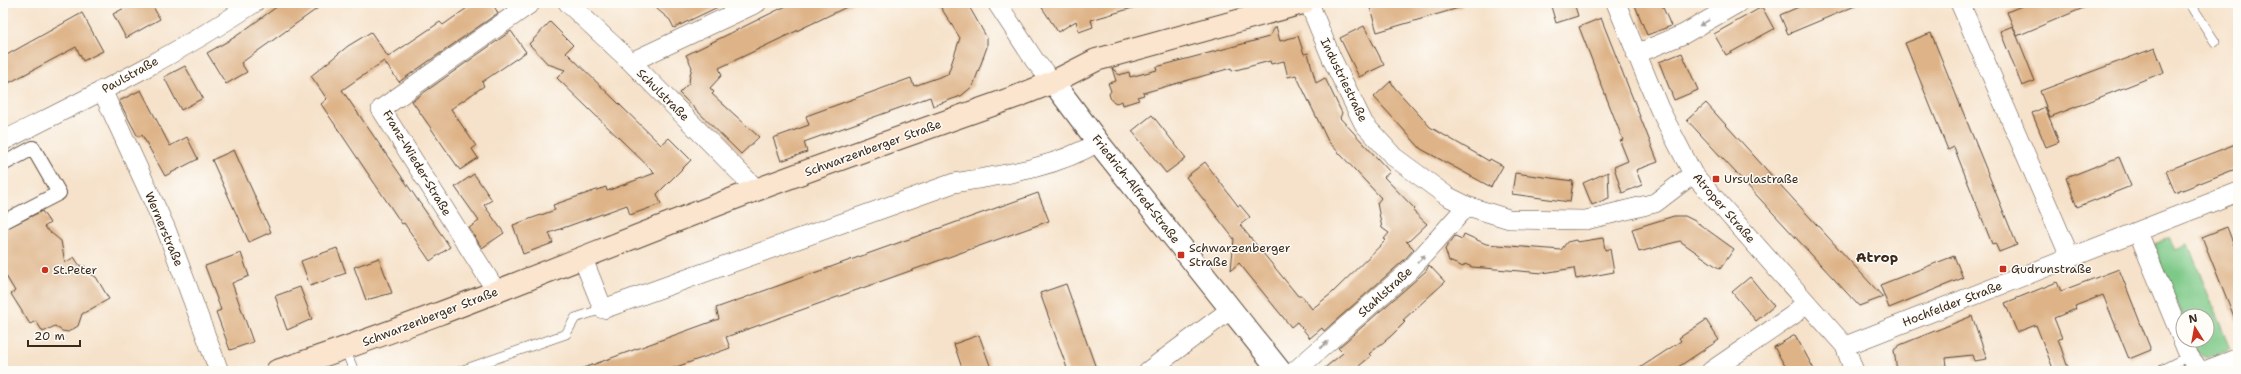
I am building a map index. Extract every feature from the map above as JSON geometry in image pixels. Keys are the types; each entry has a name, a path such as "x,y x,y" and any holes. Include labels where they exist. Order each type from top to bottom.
{"main road":[{"name":"Schwarzenberger Straße","path":"277,371 346,349 582,259 756,190 1018,96 1053,82 1096,60 1303,3"}],"street":[{"name":"Paulstraße","path":"3,141 102,90 222,24 254,3"},
{"name":"Franz-Wieder-Straße","path":"496,292 381,109 531,3"},
{"name":"Schulstraße","path":"568,3 630,62 756,190"},
{"path":"630,62 757,3"},
{"name":"Friedrich-Alfred-Straße","path":"997,3 1035,60 1098,142 1280,371"},
{"name":"Industriestraße","path":"1309,3 1332,59 1364,124 1394,157 1447,196 1467,206 1509,219 1586,220 1655,203 1693,174"},
{"name":"Atroper Straße","path":"1616,3 1659,108 1693,174 1845,346 1854,371"},
{"path":"1636,54 1684,34 1738,3"},
{"path":"1960,3 2070,257"},
{"name":"Wernerstraße","path":"102,90 166,229 219,371"},
{"path":"582,259 603,309 954,183 1013,173 1046,164 1083,151 1098,142"},
{"path":"3,164 33,148 59,193 3,222"},
{"name":"Hochfelder Straße","path":"1845,346 2238,192"},
{"name":"Stahlstraße","path":"1295,371 1410,270 1467,206"},
{"path":"2138,232 2189,356 2200,371"},
{"path":"1711,371 1793,315 1806,302"},
{"path":"1148,371 1230,310"},
{"path":"2204,371 2238,358"}],"lane":[{"path":"2190,3 2215,42"},
{"path":"460,371 566,334 576,318 603,309"},
{"path":"346,349 354,371"},
{"path":"2159,371 2189,356"}],"green space":[{"path":"2170,237 2176,249 2188,244 2214,308 2179,308 2156,254 2155,244"},
{"path":"2215,312 2230,349 2206,358 2199,354 2196,348 2215,348"}],"building":[{"path":"134,3 151,3 160,19 126,38 113,14"},
{"path":"282,3 325,3 241,63 247,72 226,84 207,53 235,37"},
{"path":"474,3 492,3 498,13 399,82 384,61 342,90 450,247 430,261 404,223 402,224 321,104 327,99 311,76 348,46 371,32 388,57 440,22 443,25"},
{"path":"650,3 726,3 674,28 670,20"},
{"path":"792,3 855,3 719,68 722,75 710,88 714,92 712,94 759,137 741,154 679,93 689,83 692,67 686,55"},
{"path":"938,3 967,3 987,38 987,47 973,86 961,96 933,106 930,97 804,142 807,152 781,161 773,138 809,125 806,116 911,78 914,86 948,74 960,38"},
{"path":"1039,3 1136,3 1136,7 1091,20 1093,27 1079,32 1076,21 1058,32"},
{"path":"1388,3 1461,3 1462,7 1377,32 1370,8"},
{"path":"1550,3 1574,3 1578,16 1556,23"},
{"path":"1634,3 1661,3 1671,26 1647,35"},
{"path":"1808,3 1862,3 1788,34 1780,15"},
{"path":"2029,3 2095,3 2017,36 2007,12"},
{"path":"1762,7 1774,29 1726,55 1714,34"},
{"path":"82,13 103,51 83,61 76,47 3,86 3,57"},
{"path":"1601,18 1658,162 1636,170 1642,185 1622,193 1614,167 1628,161 1620,141 1623,140 1579,27"},
{"path":"550,22 573,45 566,52 619,104 661,145 669,138 691,160 657,194 661,204 630,215 627,205 549,233 553,243 523,254 513,225 555,210 553,205 606,187 607,191 655,173 557,78 565,70 548,64 529,44"},
{"path":"1276,26 1280,41 1298,36 1304,54 1308,53 1316,83 1325,78 1342,113 1340,118 1390,172 1384,177 1415,209 1413,211 1427,224 1408,242 1406,241 1414,249 1402,262 1324,331 1322,328 1310,338 1297,322 1291,327 1239,263 1231,270 1234,239 1186,177 1205,162 1238,206 1240,205 1250,217 1240,225 1298,296 1302,296 1312,309 1332,293 1386,240 1384,239 1389,233 1382,228 1377,203 1381,198 1328,141 1296,75 1288,77 1284,61 1271,64 1270,61 1232,71 1231,68 1143,93 1144,95 1137,97 1139,100 1123,105 1122,101 1116,103 1111,100 1109,94 1111,91 1108,83 1116,81 1112,68 1119,75 1129,72 1130,77 1157,70 1156,67 1269,37"},
{"path":"1364,26 1384,65 1359,77 1340,38"},
{"path":"2013,26 2035,81 2022,86 2000,31"},
{"path":"511,31 526,52 482,82 484,86 451,109 476,146 472,149 478,158 460,170 412,101"},
{"path":"1931,33 2017,245 1999,252 1995,243 1992,244 1954,147 1948,150 1905,43"},
{"path":"2155,48 2164,72 2050,117 2040,91"},
{"path":"1682,53 1698,90 1674,100 1659,62"},
{"path":"185,66 203,98 181,110 164,77"},
{"path":"1391,81 1394,87 1430,127 1489,161 1490,159 1503,166 1491,187 1421,149 1374,97"},
{"path":"141,90 170,146 187,137 198,159 165,176 142,135 138,137 119,101"},
{"path":"1706,103 1883,297 1859,306 1687,120"},
{"path":"2045,107 2059,142 2046,147 2032,113"},
{"path":"1152,115 1186,158 1166,173 1132,131"},
{"path":"2238,143 2238,168 2175,193 2166,171"},
{"path":"234,150 271,232 249,242 212,160"},
{"path":"2119,157 2131,186 2077,207 2066,178"},
{"path":"1608,172 1609,198 1592,205 1583,183"},
{"path":"1515,173 1573,181 1570,202 1512,194"},
{"path":"474,174 492,200 484,205 504,233 482,248 469,228 479,221 455,187"},
{"path":"1038,193 1049,221 726,337 730,348 665,371 581,371 581,369 719,319 716,308"},
{"name":"St.Peter","path":"42,211 50,223 44,227 61,241 65,263 74,257 80,266 85,266 85,271 96,277 109,299 82,314 78,326 68,332 62,331 55,326 43,332 36,321 30,324 11,294 15,291 3,271 3,230"},
{"path":"1674,216 1685,216 1695,221 1734,249 1720,269 1680,241 1639,252 1632,229"},
{"path":"2227,227 2238,256 2237,324 2202,237"},
{"path":"1464,234 1486,244 1561,250 1567,242 1603,238 1605,250 1610,249 1614,272 1576,279 1574,268 1543,273 1472,267 1465,264 1463,267 1449,261 1445,249 1455,236 1462,239"},
{"path":"337,248 346,273 310,286 301,261"},
{"path":"241,253 249,276 232,283 253,342 230,350 216,312 221,310 205,266"},
{"path":"1954,256 1963,278 1889,308 1880,285"},
{"path":"379,258 392,293 366,300 354,267"},
{"path":"1429,265 1445,282 1403,320 1405,322 1391,336 1369,354 1371,356 1353,371 1321,371 1343,353 1338,348 1426,271"},
{"path":"2119,269 2151,350 2129,359 2103,295 2075,306 2076,309 2054,318 2062,338 2058,339 2069,371 2054,371 2036,325 2017,332 2005,303 2057,282 2061,291"},
{"path":"1750,277 1774,306 1756,321 1732,292"},
{"path":"1066,284 1097,371 1068,371 1040,293"},
{"path":"300,287 312,319 287,330 275,296"},
{"path":"1972,316 1987,359 1974,361 1972,355 1946,358 1947,366 1930,368 1930,371 1897,371 1894,350 1900,345"},
{"path":"1706,320 1719,340 1672,371 1635,371 1681,341 1679,338"},
{"path":"979,335 992,371 963,371 954,344"},
{"path":"1795,335 1815,371 1788,371 1774,347"}],"place":[{"name":"Ursulastraße","path":"1716,179"},
{"name":"Schwarzenberger Straße","path":"1181,255"},
{"name":"Gudrunstraße","path":"2003,269"},
{"name":"St.Peter","path":"45,270"}],"district":[{"name":"Atrop","path":"1877,257"}]}
